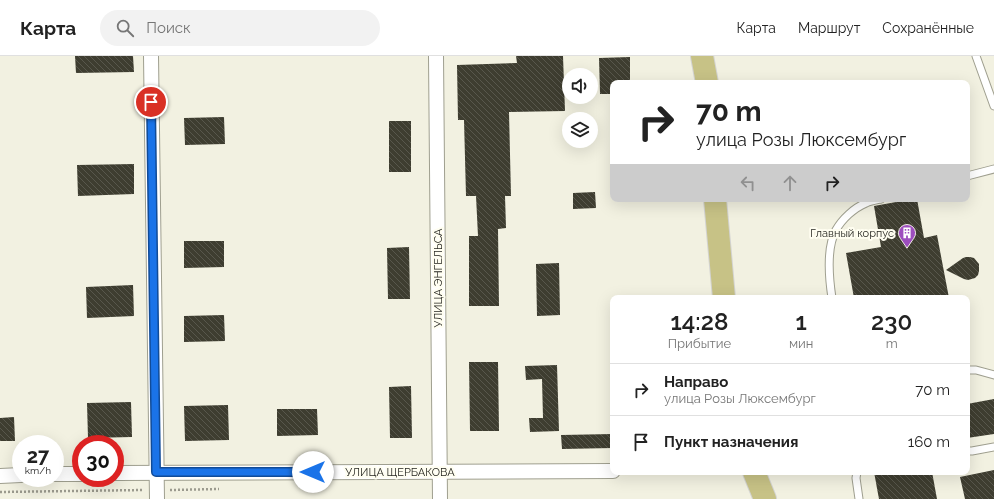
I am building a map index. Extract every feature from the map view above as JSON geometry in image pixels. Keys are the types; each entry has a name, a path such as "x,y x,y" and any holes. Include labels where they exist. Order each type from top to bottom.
{"main road":[{"path":"702,56 706,80"},
{"path":"715,202 724,295"},
{"path":"755,475 765,499"}],"street":[{"path":"151,56 157,499"},
{"name":"УЛИЦА ЭНГЕЛЬСА","path":"436,56 440,499"},
{"name":"УЛИЦА ЩЕРБАКОВА","path":"124,473 610,471"},
{"path":"0,476 12,475"}],"lane":[{"path":"976,56 994,106"},
{"path":"970,175 994,169"},
{"path":"831,295 829,281 830,255 833,237 841,222 858,207 870,202"},
{"path":"970,370 976,370 994,375"},
{"path":"970,451 994,447"},
{"path":"856,475 859,499"}],"building":[{"path":"75,56 133,56 134,72 76,73"},
{"path":"516,56 563,56 562,104 565,104 565,111 509,112 511,196 505,196 506,228 498,229 499,306 469,306 469,236 478,236 476,196 466,196 464,120 458,120 457,65 517,63"},
{"path":"630,57 630,80 610,80 610,94 600,94 599,58"},
{"path":"224,117 225,144 185,145 184,118"},
{"path":"389,121 411,121 411,172 389,172"},
{"path":"134,164 134,194 78,196 77,165"},
{"path":"595,192 596,208 573,209 573,193"},
{"name":"Главный корпус","path":"896,202 918,202 924,238 937,235 948,295 853,295 846,253 881,247 874,206"},
{"path":"184,241 224,241 224,267 184,268"},
{"path":"409,247 410,299 388,299 387,248"},
{"path":"963,258 974,258 979,264 978,275 975,278 968,280 964,279 946,270"},
{"path":"559,263 560,315 537,316 536,264"},
{"path":"133,285 134,316 87,318 86,287"},
{"path":"224,315 225,341 184,342 184,316"},
{"path":"469,362 498,362 499,431 470,431"},
{"path":"557,365 559,431 530,432 529,418 543,418 542,379 526,380 525,366"},
{"path":"411,386 412,438 390,438 389,387"},
{"path":"994,399 994,434 970,438 970,403"},
{"path":"131,402 132,437 124,437 124,435 88,435 87,403"},
{"path":"228,405 229,440 185,441 184,406"},
{"path":"277,409 317,409 318,435 277,436"},
{"path":"14,417 15,435 12,435 12,441 0,441 0,418"},
{"path":"610,434 610,448 562,449 561,435"},
{"path":"994,470 994,499 965,499 960,477"},
{"path":"875,475 933,475 937,499 879,499"}],"place":[{"name":"Главный корпус","path":"907,248"}],"route":[{"path":"151,102 156,472 313,472"}]}
